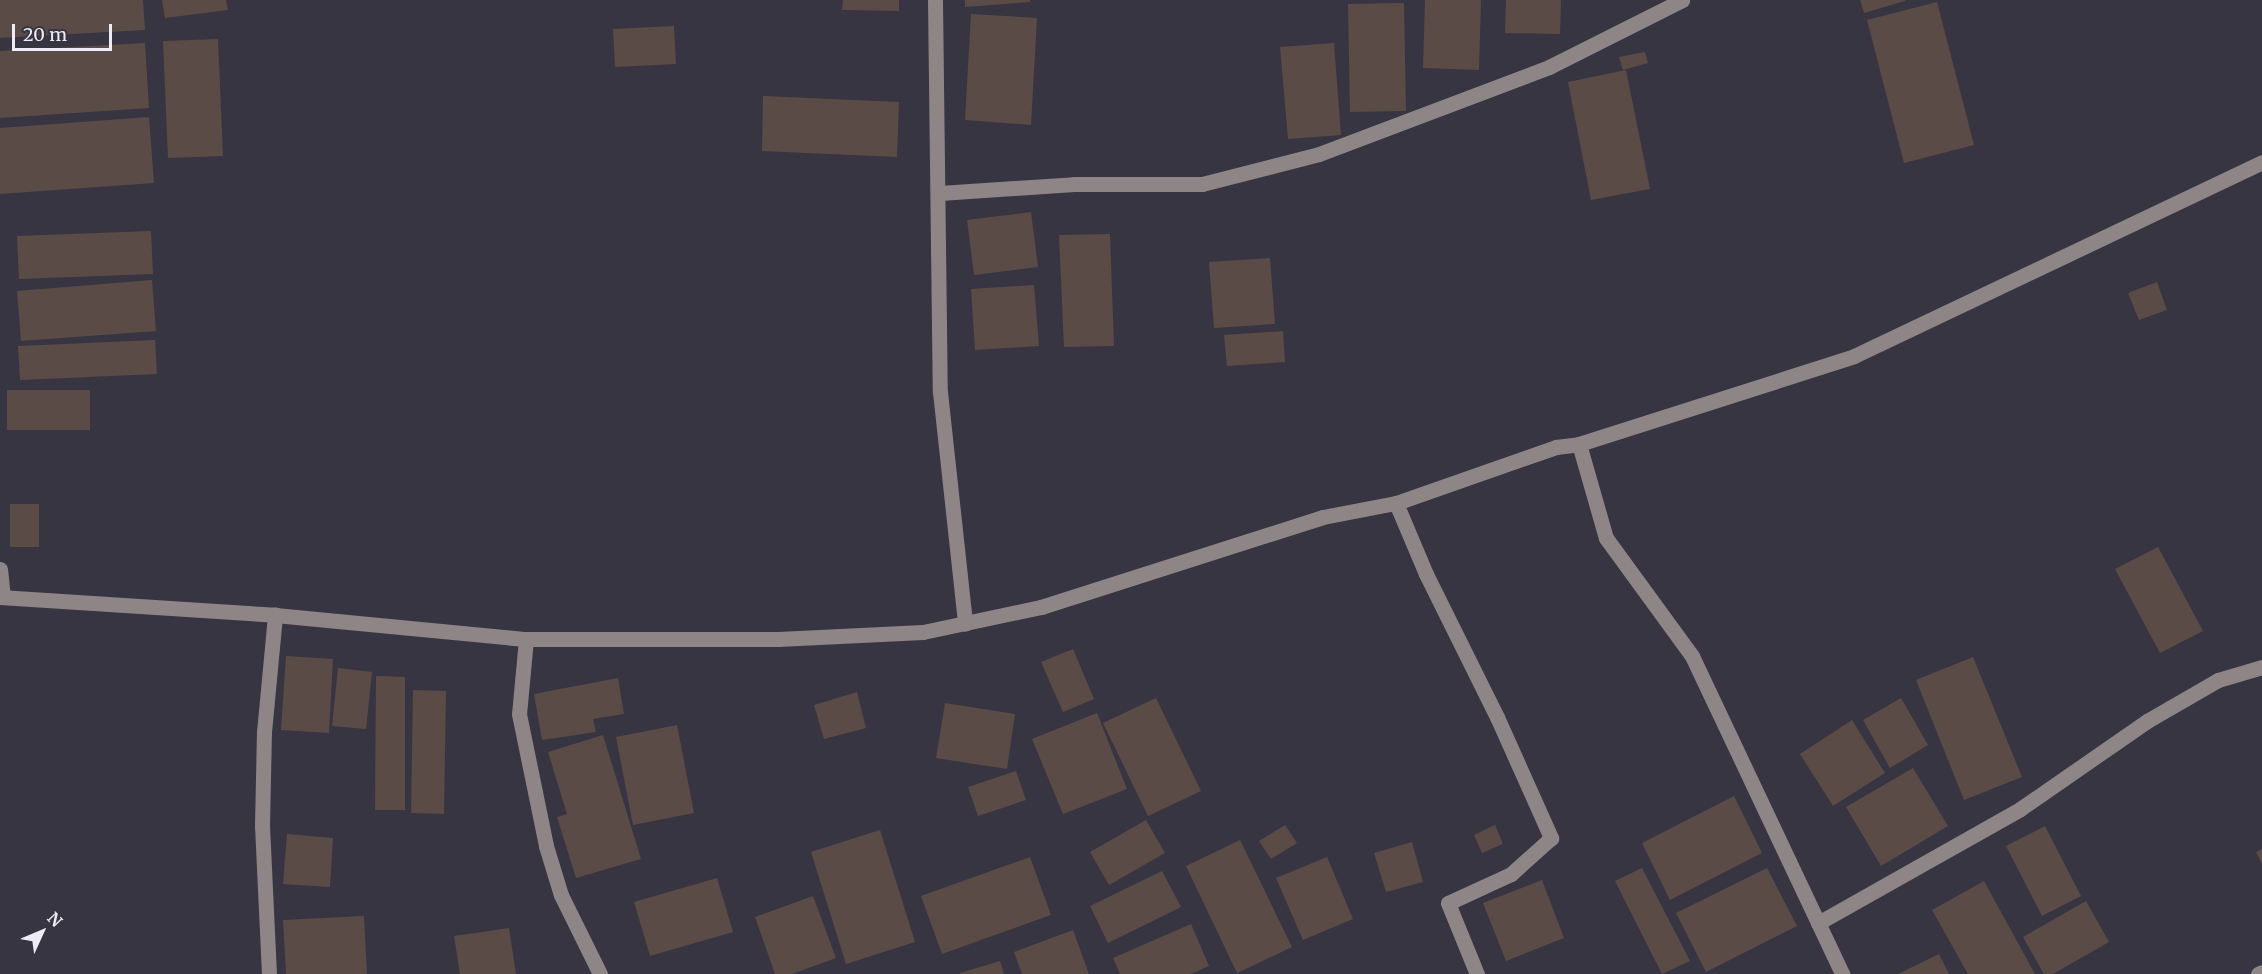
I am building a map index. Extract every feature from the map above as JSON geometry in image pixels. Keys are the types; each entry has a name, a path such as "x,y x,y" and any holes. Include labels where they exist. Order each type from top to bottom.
{"street":[{"path":"935,0 940,193 940,392 965,624"},
{"path":"940,193 1074,184 1202,184 1297,159 1550,66 1682,0"},
{"path":"0,569 2,597 275,615 526,639 778,639 923,632 1041,607 1323,517 1396,503 1556,447 1579,444 1854,356 2262,162"},
{"path":"1579,444 1606,538 1692,656 1842,974"},
{"path":"1396,503 1426,574 1497,717 1551,837 1511,874 1448,903 1477,974"},
{"path":"269,974 262,814 264,732 275,615"},
{"path":"526,639 519,714 546,846 561,895 600,974"},
{"path":"1818,924 2020,809 2147,721 2218,680 2262,666"},
{"path":"2258,974 2262,972"}],"building":[{"path":"0,0 143,0 145,30 0,38"},
{"path":"162,0 226,0 228,10 165,18"},
{"path":"843,0 899,0 899,11 842,10"},
{"path":"965,0 1030,0 1030,2 965,7"},
{"path":"1425,0 1481,0 1479,70 1423,68"},
{"path":"1506,0 1561,0 1560,34 1505,33"},
{"path":"1860,0 1905,0 1905,1 1864,13"},
{"path":"1937,2 1974,145 1904,163 1867,20"},
{"path":"1404,3 1406,111 1350,112 1348,4"},
{"path":"971,14 1037,18 1031,125 965,120"},
{"path":"674,26 676,64 615,67 613,29"},
{"path":"218,39 223,156 168,158 163,41"},
{"path":"145,43 149,108 0,118 0,51"},
{"path":"1334,43 1341,135 1288,139 1280,47"},
{"path":"1645,52 1648,63 1623,70 1619,57"},
{"path":"1626,70 1650,189 1591,200 1568,82"},
{"path":"763,96 899,102 897,157 762,151"},
{"path":"149,117 154,183 0,194 0,128"},
{"path":"1031,212 1038,267 974,275 967,220"},
{"path":"151,231 153,274 19,279 17,236"},
{"path":"1110,234 1114,346 1064,347 1059,235"},
{"path":"1270,258 1275,324 1214,328 1209,262"},
{"path":"152,280 156,331 21,341 17,291"},
{"path":"2157,282 2167,310 2139,320 2128,293"},
{"path":"1034,285 1039,346 975,350 971,289"},
{"path":"1283,331 1285,362 1227,366 1224,335"},
{"path":"155,340 157,374 20,380 18,346"},
{"path":"7,390 90,390 90,430 7,430"},
{"path":"10,504 39,504 39,547 10,547"},
{"path":"2158,547 2203,631 2160,653 2115,569"},
{"path":"1073,649 1094,699 1063,712 1041,662"},
{"path":"286,656 333,659 329,733 281,730"},
{"path":"1973,657 2022,777 1964,800 1916,680"},
{"path":"338,668 372,672 366,729 332,726"},
{"path":"376,676 405,677 405,810 375,810"},
{"path":"618,678 624,714 593,719 596,732 542,740 534,694"},
{"path":"413,690 446,691 444,814 411,813"},
{"path":"857,692 866,728 824,739 814,705"},
{"path":"1156,698 1201,791 1148,816 1103,723"},
{"path":"1901,698 1928,745 1890,768 1863,720"},
{"path":"945,703 1015,714 1007,769 936,758"},
{"path":"1097,713 1127,789 1063,814 1032,739"},
{"path":"1852,720 1885,773 1833,806 1800,754"},
{"path":"677,725 694,813 633,825 616,737"},
{"path":"603,735 641,859 576,878 557,817 567,814 548,752"},
{"path":"1913,768 1948,826 1881,866 1846,807"},
{"path":"1016,771 1026,800 978,816 968,787"},
{"path":"1734,796 1762,853 1670,900 1642,843"},
{"path":"1146,820 1165,853 1109,885 1090,852"},
{"path":"1285,825 1297,843 1271,859 1259,841"},
{"path":"1495,825 1503,844 1482,853 1474,835"},
{"path":"2045,826 2081,896 2042,916 2006,846"},
{"path":"880,830 915,942 846,964 811,852"},
{"path":"287,834 333,838 330,887 283,884"},
{"path":"1240,840 1292,947 1237,973 1186,866"},
{"path":"1412,842 1423,882 1386,892 1374,853"},
{"path":"2262,849 2262,864 2256,852"},
{"path":"1030,857 1051,915 942,954 921,896"},
{"path":"1327,857 1353,919 1303,940 1276,878"},
{"path":"1642,868 1690,961 1662,974 1615,881"},
{"path":"1767,868 1797,926 1706,972 1676,913"},
{"path":"1162,871 1181,907 1108,943 1090,906"},
{"path":"717,878 733,932 650,956 634,902"},
{"path":"1542,880 1564,938 1506,961 1483,903"},
{"path":"1984,881 2035,974 1968,974 1932,910"},
{"path":"813,896 836,958 792,974 775,974 755,917"},
{"path":"2086,901 2109,942 2053,974 2044,974 2023,937"},
{"path":"364,916 367,974 286,974 283,920"},
{"path":"1191,924 1209,966 1191,974 1120,974 1113,958"},
{"path":"509,928 516,974 460,974 454,936"},
{"path":"1073,930 1089,974 1022,974 1014,952"},
{"path":"1939,954 1949,974 1898,974"},
{"path":"1000,961 1004,974 960,974 960,973"}]}
